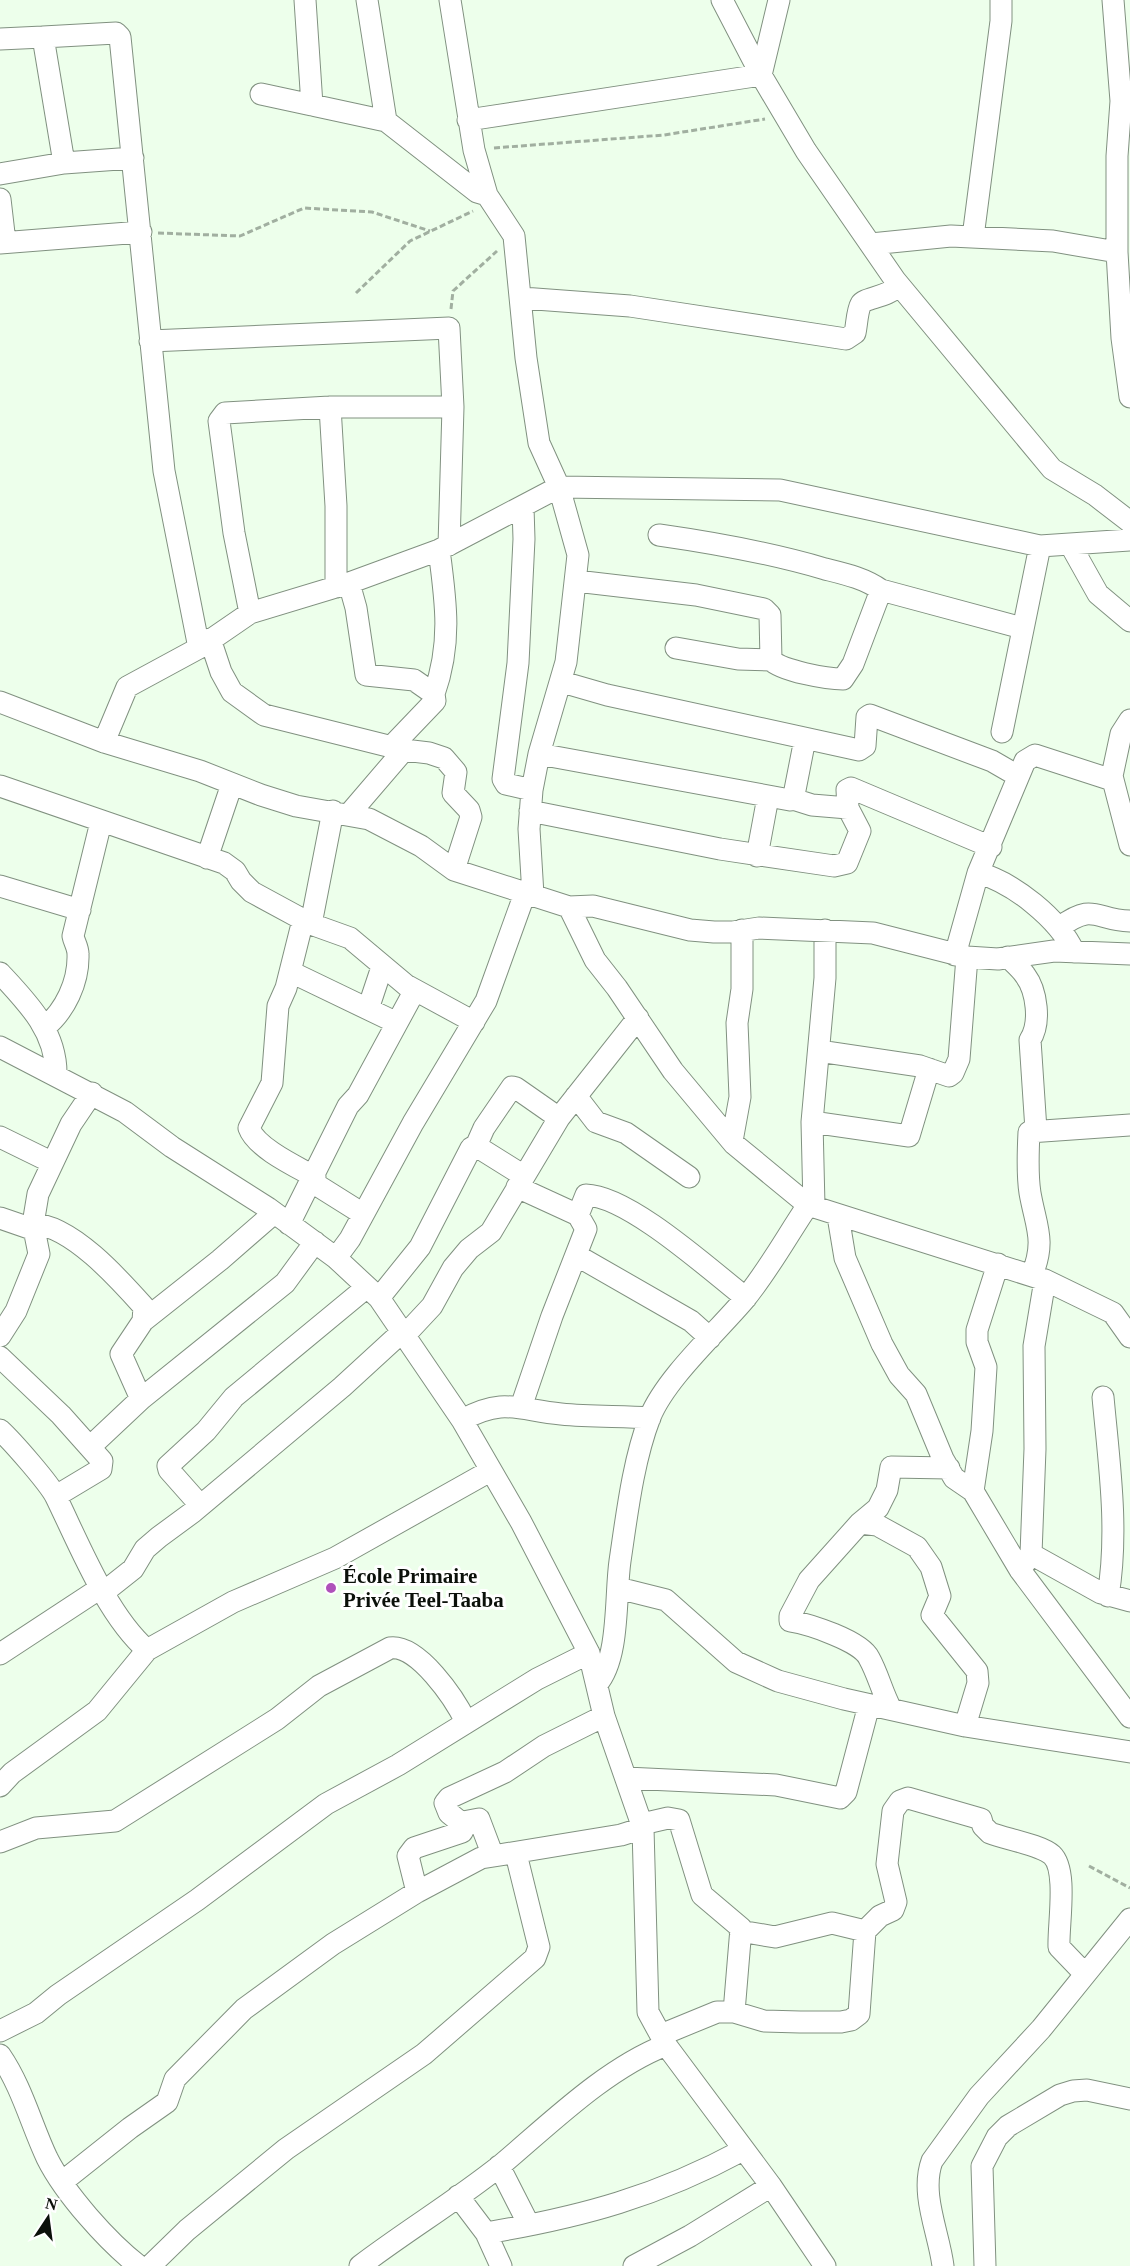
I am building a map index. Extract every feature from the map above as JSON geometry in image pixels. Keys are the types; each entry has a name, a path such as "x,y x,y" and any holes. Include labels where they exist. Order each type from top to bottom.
{"street":[{"path":"305,0 312,105"},
{"path":"367,0 386,121"},
{"path":"336,1258 350,1239 413,1123 486,1001 529,894 531,800 539,754 562,682 576,581 578,555 558,487 539,443 526,358 522,298 514,236 489,199 474,150 450,0"},
{"path":"722,0 761,75 806,152 899,285 1052,469 1095,495 1130,522"},
{"path":"761,75 779,0"},
{"path":"973,237 1002,21 1001,0"},
{"path":"1113,0 1121,101 1117,156 1117,252 1122,338 1130,398"},
{"path":"0,39 118,35 141,232 164,471 205,644 232,692 264,715 398,749 429,753 444,758 456,772 453,793 469,810 471,817 454,870"},
{"path":"43,37 64,163"},
{"path":"468,120 761,75"},
{"path":"261,94 386,121 489,199"},
{"path":"0,174 64,163 133,158"},
{"path":"0,200 2,243 141,232"},
{"path":"871,244 951,236 1053,241 1117,252"},
{"path":"522,298 630,306 846,339 855,333 861,303 865,300 886,296 899,285"},
{"path":"150,341 449,328 453,407 444,548 448,618 444,659 434,694 435,701 398,749 341,812 291,972 278,1006 272,1083 249,1128 251,1134 273,1153 363,1214"},
{"path":"250,613 234,533 219,422 225,413 330,407 453,407"},
{"path":"330,407 343,585 356,608 366,675 414,680 434,694"},
{"path":"104,742 127,687 205,644 250,613 343,585 444,548 558,487 791,491 1040,546 1130,540"},
{"path":"523,507 524,539 518,663 503,779 507,784 531,800 757,856 834,866 848,863 860,831 848,807 847,790 851,788 991,847"},
{"path":"658,535 796,560 869,582 881,590 1022,628"},
{"path":"1070,544 1098,594 1130,621"},
{"path":"1002,732 1040,546"},
{"path":"576,581 696,595 764,609 770,615 771,660"},
{"path":"676,648 738,659 771,660 797,671 838,679 846,678 881,590"},
{"path":"562,682 607,695 805,739 863,749 867,717 870,715 992,761 1018,776"},
{"path":"0,702 104,742 156,756 296,806 341,812 382,825 421,846 454,870 569,907 592,906 690,930 733,932 759,928 873,933 961,956 1008,957 1054,951 1130,954"},
{"path":"1130,720 1121,735 1112,776 1130,845"},
{"path":"793,799 805,739"},
{"path":"539,754 768,797 793,799 812,805 848,807"},
{"path":"819,1051 929,1069 949,1076 953,1073 959,1059 961,956 978,873 1026,761 1035,755 1106,778 1112,776"},
{"path":"207,858 232,783"},
{"path":"0,786 207,858 235,871 252,892 307,922 350,938 382,967 415,990 474,1022"},
{"path":"757,856 768,797"},
{"path":"44,1028 57,1017 70,992 78,954 73,936 101,822"},
{"path":"978,873 1004,880 1059,927 1074,952"},
{"path":"0,886 80,910"},
{"path":"569,907 595,960 638,1018 650,1041 673,1071 732,1142 811,1205 838,1216 881,1226 1039,1278 1113,1313 1130,1337"},
{"path":"1059,927 1086,912 1130,921"},
{"path":"732,1142 740,1097 737,1023 742,989 742,930"},
{"path":"597,1684 604,1677 610,1658 618,1588 638,1462 650,1418 671,1384 746,1298 811,1205 812,1122 825,978 825,930"},
{"path":"1008,957 1025,974 1032,988 1036,1032 1030,1040 1035,1130"},
{"path":"368,1009 382,967"},
{"path":"291,972 397,1023"},
{"path":"0,973 27,1001 44,1028 56,1060 56,1073"},
{"path":"141,1399 121,1354 143,1321 220,1260 282,1218 313,1180 348,1106 358,1095 415,990"},
{"path":"0,1654 42,1624 133,1569 145,1549 342,1387 432,1306 453,1268 469,1249 491,1232 560,1118 638,1018"},
{"path":"0,1047 56,1073 132,1116 172,1147 282,1218 336,1258 373,1292 462,1420 521,1522 589,1653 604,1716 642,1826 648,2012 664,2040 771,2186 825,2266"},
{"path":"812,1122 909,1136 929,1069"},
{"path":"200,1505 168,1466 206,1431 234,1397 373,1292 420,1247 469,1150 476,1146 484,1128 512,1087 560,1118"},
{"path":"0,1336 16,1311 39,1254 34,1227 38,1194 70,1124 92,1093"},
{"path":"576,1096 596,1122 626,1133 689,1177"},
{"path":"1026,1562 1035,1449 1034,1346 1041,1242 1030,1193 1029,1132 1130,1125"},
{"path":"0,1137 51,1162"},
{"path":"476,1146 520,1181 578,1215 586,1229 531,1373 521,1407"},
{"path":"578,1215 586,1195 604,1198 674,1241 746,1298"},
{"path":"838,1216 845,1258 882,1344 899,1375 916,1394 954,1478 973,1491 1026,1562 1130,1718"},
{"path":"0,1218 34,1227 60,1230 110,1270 144,1307 143,1321"},
{"path":"91,1446 141,1399 285,1283 315,1242"},
{"path":"576,1255 691,1321 710,1338"},
{"path":"973,1491 981,1441 986,1367 977,1342 977,1330 998,1264"},
{"path":"0,1357 91,1446 102,1461 101,1469 56,1496"},
{"path":"1103,1397 1110,1459 1114,1560 1108,1596"},
{"path":"462,1420 493,1406 521,1407 561,1414 650,1418"},
{"path":"0,1430 56,1496 61,1511 126,1628 147,1650"},
{"path":"891,1709 880,1690 869,1656 860,1646 790,1621 790,1616 809,1580 860,1523 878,1508 884,1498 891,1467 949,1468"},
{"path":"0,1786 12,1773 108,1701 123,1677 147,1650 233,1602 335,1558 490,1471"},
{"path":"860,1523 877,1525 917,1547 931,1567 940,1596 932,1615 978,1671 978,1683 965,1726"},
{"path":"1026,1562 1108,1596 1130,1601"},
{"path":"618,1588 666,1600 736,1662 778,1681 965,1726 1130,1752"},
{"path":"0,1842 36,1828 76,1824 95,1825 120,1818 277,1719 319,1686 390,1648 396,1647 414,1654 459,1708 466,1722"},
{"path":"0,2031 36,2013 326,1804 398,1765 466,1722 589,1653"},
{"path":"626,1778 776,1785 840,1798 846,1792 868,1704"},
{"path":"493,1857 479,1819 463,1822 449,1813 445,1803 449,1798 505,1772 544,1746 604,1716"},
{"path":"360,2266 500,2166 578,2100 664,2040 717,2012 734,2012 764,2021 851,2020 859,2014 865,1931 880,1916 893,1910 896,1902 887,1864 893,1811 900,1801 908,1798 981,1819 982,1826 990,1833 1052,1856 1058,1865 1061,1881 1059,1947 1084,1973"},
{"path":"62,2182 167,2102 175,2079 244,2009 333,1944 417,1892 470,1863 493,1857 621,1835 668,1818 679,1820 702,1895 739,1925 734,2012"},
{"path":"417,1892 408,1856 414,1848 462,1832 465,1826 463,1822"},
{"path":"150,2266 187,2230 286,2149 424,2054 535,1958 539,1947 516,1854"},
{"path":"943,2266 930,2199 928,2171 932,2162 979,2096 1041,2029 1130,1918"},
{"path":"740,1931 775,1936 832,1923 865,1931"},
{"path":"0,2055 12,2072 36,2133 62,2182 130,2264"},
{"path":"985,2266 982,2166 997,2137 1008,2126 1060,2095 1072,2091 1087,2090 1130,2099"},
{"path":"486,2233 573,2217 658,2190 694,2176 744,2150"},
{"path":"500,2166 529,2225"},
{"path":"634,2266 690,2236 771,2186"},
{"path":"458,2196 486,2233 501,2266"}],"path":[{"path":"474,150 664,135 785,116"},
{"path":"356,293 410,241 489,199"},
{"path":"141,232 240,236 304,208 372,212 430,231"},
{"path":"449,328 453,291 514,236"},
{"path":"1089,1866 1130,1888"}],"place":[{"name":"École Primaire Privée Teel-Taaba","path":"331,1588"}]}
